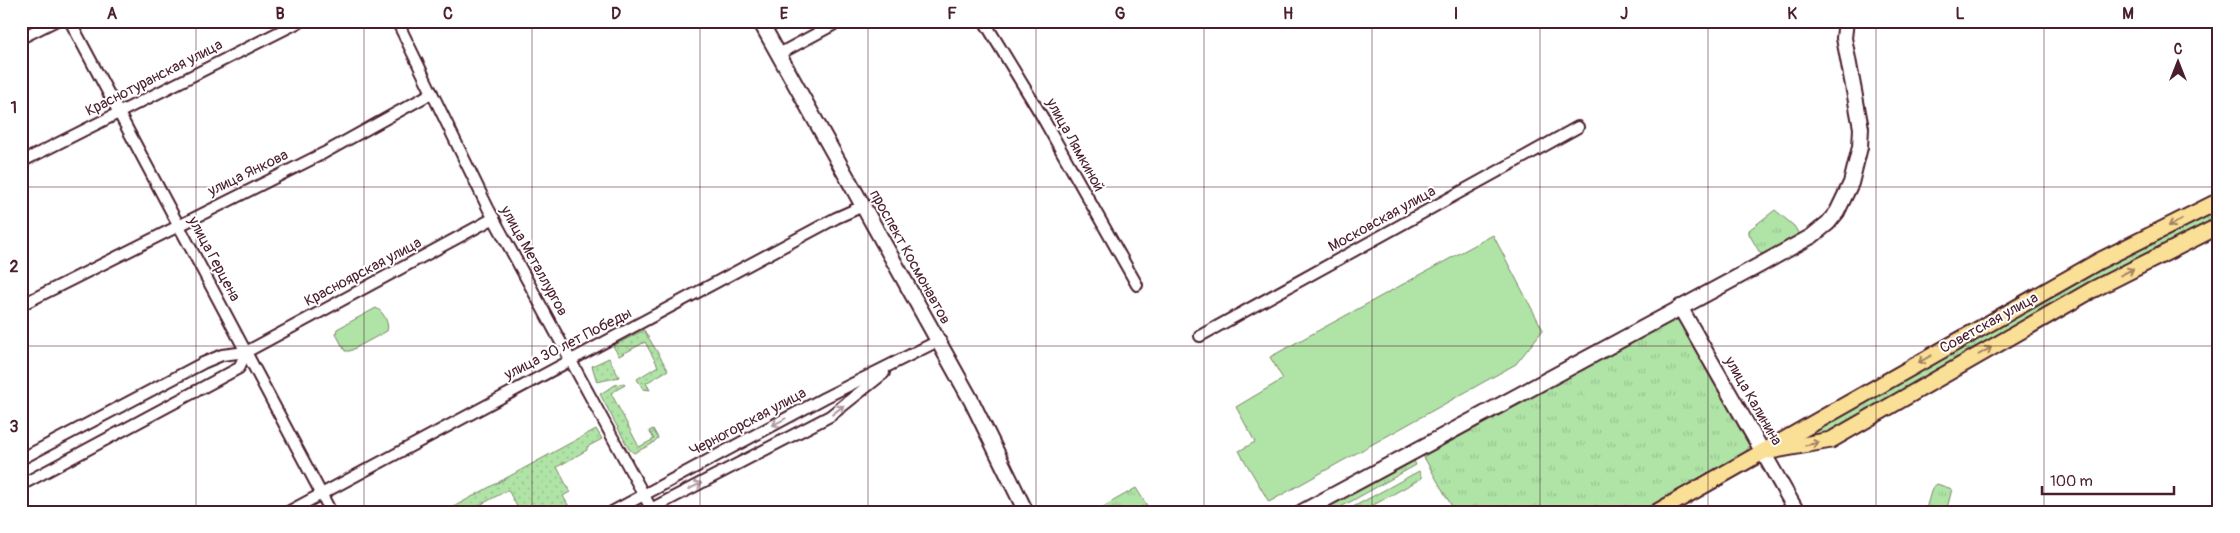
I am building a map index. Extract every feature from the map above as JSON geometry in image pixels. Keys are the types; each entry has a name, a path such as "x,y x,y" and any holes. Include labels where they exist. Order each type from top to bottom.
{"main road":[{"name":"проспект Космонавтов","path":"760,21 938,340 982,422 1026,512"},
{"path":"1302,512 1812,236 1837,212 1845,198 1856,168 1861,128 1844,38 1846,21"},
{"name":"Советская улица","path":"1657,512 2099,261 2219,201"},
{"name":"Советская улица","path":"1764,452 1831,440 2092,290 2219,226"},
{"name":"улица Калинина","path":"1680,307 1797,512"}],"street":[{"path":"21,38 55,21"},
{"name":"улица Герцена","path":"70,21 331,512"},
{"name":"Краснотуранская улица","path":"21,162 301,21"},
{"name":"улица Металлургов","path":"397,21 494,218 644,494 650,511"},
{"path":"779,54 840,21"},
{"name":"улица Лямкиной","path":"984,21 1040,113 1136,285"},
{"name":"улица Янкова","path":"21,305 178,224 324,153 432,93"},
{"name":"Московская улица","path":"1200,336 1578,127"},
{"name":"улица 30 лет Победы","path":"288,512 571,358 643,322 836,218 863,206"},
{"name":"Красноярская улица","path":"21,459 203,363 222,355 246,352 494,218"},
{"name":"Черногорская улица","path":"612,512 824,398 938,340"},
{"name":"Красноярская улица","path":"21,485 239,368 246,352"},
{"name":"Черногорская улица","path":"650,511 830,416 900,361"}],"green space":[{"path":"2219,207 2219,220 1836,430 1787,444 2067,284"},
{"path":"1775,210 1794,226 1799,234 1797,238 1766,255 1760,253 1749,234 1749,230"},
{"path":"1493,235 1543,330 1516,364 1269,502 1239,451 1255,442 1236,407 1283,379 1270,357"},
{"path":"376,308 385,318 388,325 387,331 350,351 345,351 336,334 337,329"},
{"path":"1667,320 1677,320 1685,326 1747,435 1750,446 1745,452 1639,512 1455,512 1421,452"},
{"path":"644,330 668,370 646,383 650,390 643,389 637,379 658,366 645,342 619,356 613,346"},
{"path":"609,358 619,377 597,382 592,366"},
{"path":"624,383 625,385 611,393 639,447 654,439 649,431 653,429 658,438 652,444 634,453 629,449 600,394 615,385"},
{"path":"596,429 602,439 557,467 570,492 563,496 572,512 520,512 508,490 467,512 444,512"},
{"path":"1413,459 1416,465 1332,512 1316,512"},
{"path":"1419,471 1422,478 1370,507 1372,512 1344,512"},
{"path":"1937,484 1952,489 1946,512 1925,512 1932,488"},
{"path":"1136,488 1151,512 1094,512"}]}
